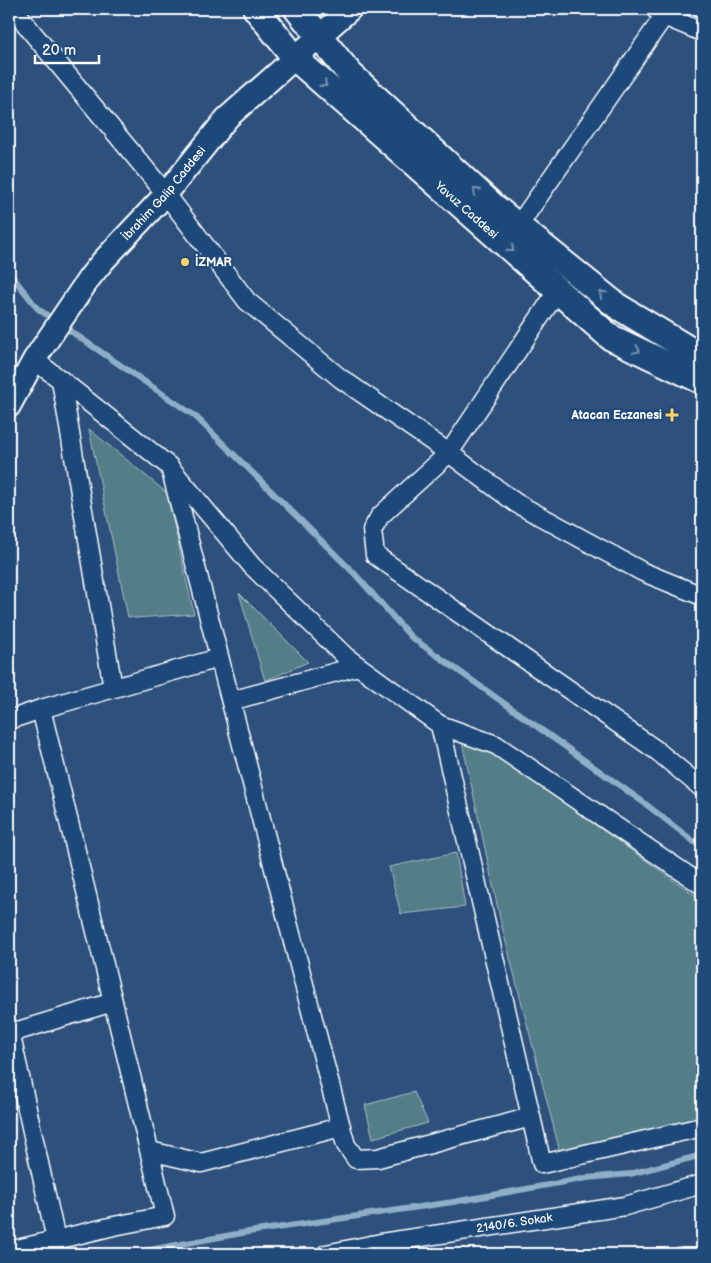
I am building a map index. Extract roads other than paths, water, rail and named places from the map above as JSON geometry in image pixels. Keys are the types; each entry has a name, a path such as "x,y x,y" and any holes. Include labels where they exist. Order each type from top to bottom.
{"main road":[{"name":"Yavuz Caddesi","path":"256,9 295,58 610,337 702,381"},
{"name":"Yavuz Caddesi","path":"297,9 350,74 492,205 617,306 702,357"}],"street":[{"path":"14,9 30,31 166,194 247,300 340,378 449,453 516,503 643,572 702,596"},
{"name":"İbrahim Galip Caddesi","path":"9,403 48,338 103,261 166,194 228,118 350,9"},
{"path":"518,226 662,11 702,32"},
{"path":"558,290 449,453 380,516 372,530 375,555 656,750 702,788"},
{"path":"34,360 170,467 252,566 346,658 440,725 496,745 702,886"},
{"path":"61,380 112,688"},
{"path":"170,467 346,1145 356,1159 378,1158 531,1117"},
{"path":"9,720 112,688 219,658"},
{"path":"231,701 358,666"},
{"path":"9,1251 165,1216 41,709"},
{"path":"440,725 542,1164 702,1127"},
{"path":"56,1240 10,1040 113,1002"},
{"path":"150,1152 201,1163 341,1128"},
{"name":"2140/6. Sokak","path":"326,1254 381,1243 625,1206 702,1184"}],"waterway":[{"path":"9,272 38,309 195,416 354,573 411,637 643,802 702,848"},
{"path":"127,1254 242,1233 453,1202 587,1178 630,1174 702,1155"}],"place":[{"name":"İZMAR","path":"185,262"},
{"name":"Atacan Eczanesi","path":"672,415"}]}
